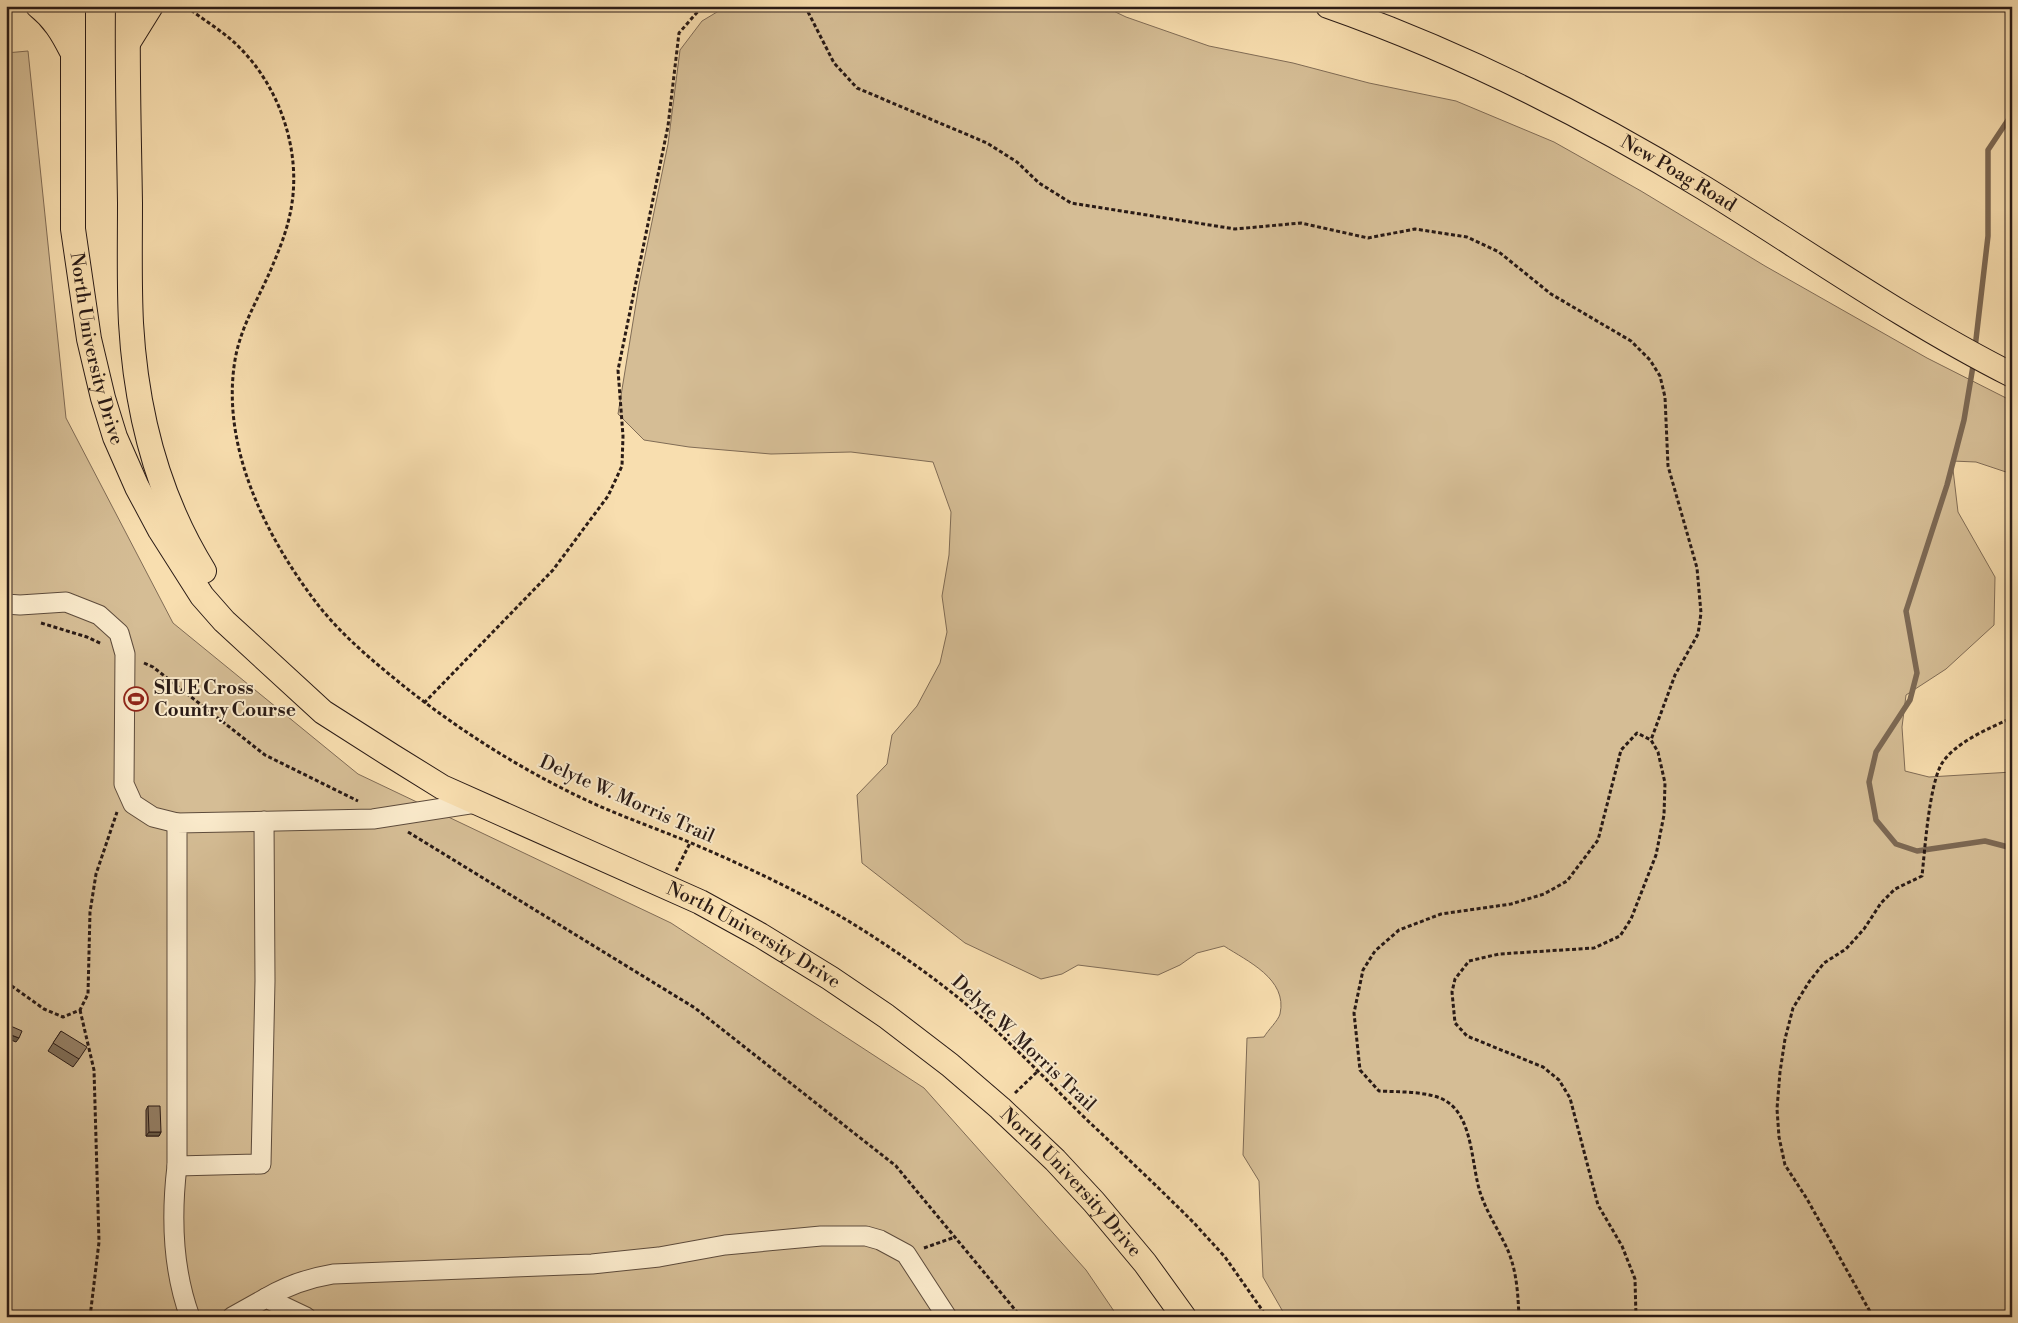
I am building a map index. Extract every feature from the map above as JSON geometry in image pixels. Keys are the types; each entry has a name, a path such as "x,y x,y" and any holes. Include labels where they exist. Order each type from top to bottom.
{"main road":[{"path":"38,6 55,22 63,33 72,52"},
{"name":"North University Drive","path":"73,6 73,229 89,339 110,422 137,487 185,571 202,596 224,621 323,712 442,787 668,887 760,935 830,978 886,1016 936,1054 1000,1108 1054,1160 1094,1202 1145,1263 1184,1317"},
{"name":"North University Drive","path":"128,6 131,324 136,377 146,430 155,464 173,513 192,553 254,648"},
{"path":"128,44 151,6"},
{"name":"New Poag Road","path":"1328,6 1439,50 1523,89 1614,136 1702,187 1922,326 2012,375"}],"lane":[{"path":"6,604 66,602 100,615 120,633 125,654 124,784 133,804 153,817 177,823 384,817 476,803"},
{"path":"177,1166 261,1164 265,981 264,821"},
{"path":"177,823 177,1166 173,1203 173,1240 179,1277 190,1317"},
{"path":"232,1317 282,1288 308,1279 333,1274 592,1264 660,1257 726,1245 821,1236 866,1236 880,1240 906,1254 948,1317"},
{"path":"266,1298 306,1317"}],"path":[{"name":"Delyte W. Morris Trail","path":"186,6 241,49 254,65 269,86 280,107 291,148 293,197 289,218 272,268 243,329 235,361 233,393 241,454 250,482 272,536 289,565 316,603 345,635 424,703 523,768 588,801 690,842 782,884 848,921 904,958 972,1009 1194,1222 1225,1257 1268,1317"},
{"path":"424,703 553,570 608,496 622,466 623,436 618,370 668,126 679,33 700,9 708,6"},
{"path":"804,6 834,63 857,88 987,143 1017,162 1039,183 1071,203 1234,229 1300,223 1368,238 1415,229 1467,237 1499,252 1551,294 1631,341 1650,360 1660,376 1665,397 1668,466 1697,568 1702,613 1698,634 1675,675 1651,740"},
{"path":"33,622 87,637 153,666 265,755 346,794 695,1008 896,1166 1021,1317"},
{"path":"1873,1317 1807,1199 1785,1165 1779,1137 1777,1109 1785,1038 1793,1008 1809,982 1824,963 1846,949 1864,929 1881,903 1895,889 1922,876 1931,808 1942,764 1960,746 1986,730 2012,718"},
{"path":"1520,1317 1518,1286 1509,1255 1480,1195 1468,1136 1458,1112 1445,1100 1430,1096 1379,1091 1360,1070 1354,1013 1363,970 1375,951 1399,930 1441,914 1510,904 1544,894 1566,881 1598,840 1621,750 1637,733 1651,740 1658,752 1665,783 1664,815 1656,854 1631,919 1620,936 1594,948 1499,954 1469,961 1456,979 1452,992 1455,1023 1467,1036 1543,1067 1559,1080 1570,1098 1598,1205 1622,1246 1635,1279 1636,1317"},
{"path":"90,1317 100,1242 94,1070 80,1010 88,994 90,912 96,874 115,821 124,784"},
{"path":"668,887 690,842"},
{"path":"6,982 44,1009 63,1017 80,1010"},
{"path":"1000,1108 1038,1071"},
{"path":"906,1254 955,1237"},
{"path":"6,1315 12,1317"}],"shaded area":[{"path":"727,6 1103,6 1126,17 1209,46 1293,63 1369,83 1456,101 1554,142 1641,191 1765,266 1927,358 2012,401 2012,474 1976,462 1952,461 1958,512 1995,577 1994,625 1946,669 1906,695 1902,727 1905,771 1929,777 2012,772 2012,1317 1286,1317 1263,1277 1259,1181 1243,1155 1247,1038 1264,1037 1280,1014 1281,1002 1278,991 1264,972 1224,946 1197,953 1180,965 1158,975 1078,965 1062,974 1041,979 965,943 862,863 857,795 887,764 892,735 917,706 940,663 947,632 942,596 949,555 951,512 933,462 851,452 771,454 689,447 644,440 618,414 639,285 668,144 680,50 702,21"},
{"name":"SIUE Cross Country Course","path":"28,51 66,418 173,623 358,774 671,923 924,1088 1086,1270 1118,1317 6,1317 6,53"}],"building":[{"path":"6,1024 22,1031 19,1038 6,1033"},
{"path":"61,1031 87,1047 79,1059 53,1043"},
{"path":"148,1106 160,1106 161,1132 149,1132"}],"waterway":[{"path":"1975,348 1988,236 1988,150 2012,114"},
{"path":"1974,360 1964,420 1947,485 1906,611 1917,673 1910,700 1876,752 1869,782 1876,820 1896,844 1917,851 1985,841 2012,848"}],"place":[{"name":"SIUE Cross Country Course","path":"136,699"}]}
